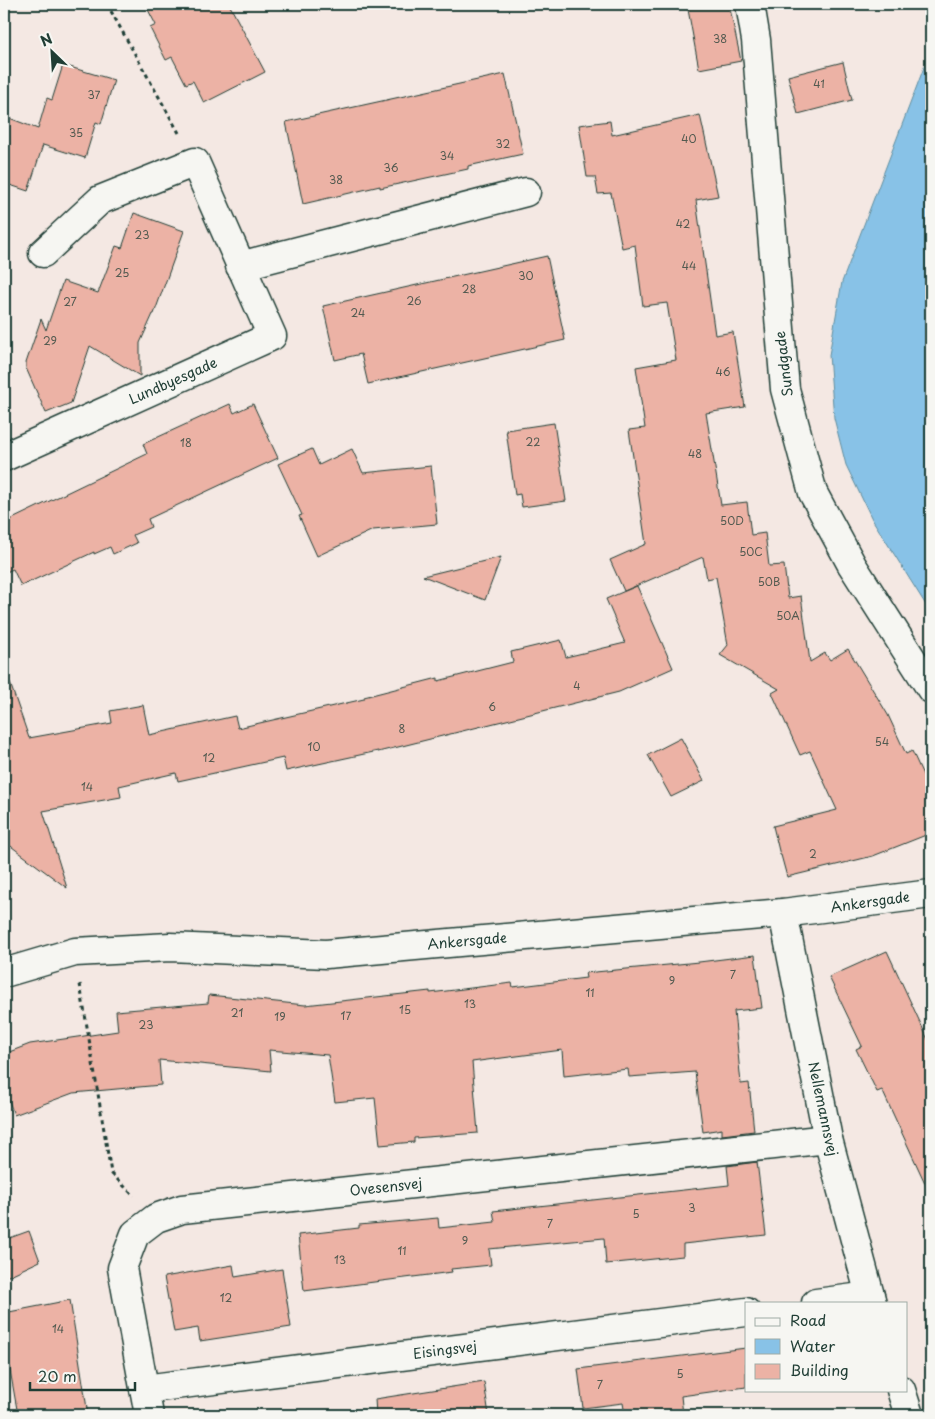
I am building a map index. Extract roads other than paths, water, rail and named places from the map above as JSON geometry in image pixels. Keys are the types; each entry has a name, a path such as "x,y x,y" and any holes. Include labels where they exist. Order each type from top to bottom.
{"street":[{"name":"Sundgade","path":"750,4 756,40 785,389 805,465 813,493 852,565 931,689"},
{"name":"Lundbyesgade","path":"4,457 272,336 195,162 100,200 43,253"},
{"path":"240,266 526,192"},
{"name":"Ankersgade","path":"4,972 75,952 170,947 326,954 783,914 931,894"},
{"name":"Nellemannsvej","path":"783,914 828,1139 871,1299"},
{"name":"Ovesensvej","path":"148,1415 122,1268 135,1234 156,1218 182,1209 828,1139"},
{"path":"830,1302 871,1299"},
{"name":"Eisingsvej","path":"144,1389 745,1312"},
{"path":"902,1392 909,1415"}],"water":[{"path":"931,49 931,613 872,519 846,465 834,418 829,355 842,282"}]}
